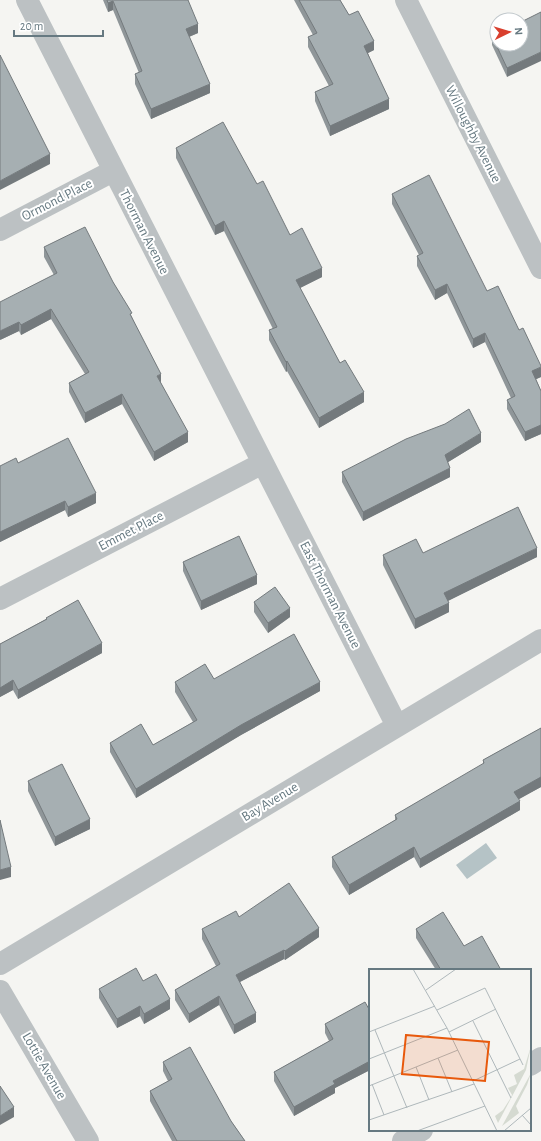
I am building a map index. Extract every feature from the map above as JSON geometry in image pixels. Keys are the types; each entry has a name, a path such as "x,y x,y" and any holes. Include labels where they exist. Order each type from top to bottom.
{"street":[{"name":"Thorman Avenue","path":"27,0 263,463"},
{"name":"Willoughby Avenue","path":"406,0 541,268"},
{"name":"Ormond Place","path":"0,230 113,171"},
{"name":"Emmet Place","path":"0,599 263,463"},
{"name":"East Thorman Avenue","path":"263,463 396,726"},
{"name":"Bay Avenue","path":"0,964 541,640"},
{"name":"Lottie Avenue","path":"0,991 88,1141"},
{"path":"531,1064 541,1058"},
{"path":"403,1141 420,1131"}],"shaded area":[{"path":"486,843 497,858 467,879 456,865"}],"building":[{"path":"107,0 188,0 198,24 186,29 210,84 151,109 135,74 142,71 113,1 108,3"},
{"path":"299,0 340,0 349,15 358,11 374,41 364,46 389,99 330,126 315,92 333,84 308,37 317,33"},
{"path":"541,12 541,52 507,68 500,52 529,52 529,18"},
{"path":"0,55 50,154 0,181"},
{"path":"223,122 257,184 263,181 290,235 302,228 322,268 296,280 340,363 345,360 364,392 319,418 269,330 277,327 224,221 215,226 176,148"},
{"path":"429,175 487,291 498,286 519,330 523,328 541,366 532,371 541,391 541,425 525,432 507,400 515,396 485,333 473,339 447,284 435,290 417,256 423,253 392,194"},
{"path":"85,227 113,282 132,313 130,314 161,374 157,376 188,432 154,452 122,394 85,413 69,383 89,372 51,309 21,325 19,322 0,331 0,302 57,273 44,247"},
{"path":"469,409 481,433 445,455 450,468 363,512 342,472 406,439 445,424"},
{"path":"68,438 96,493 68,507 65,501 0,532 0,466 16,458 18,463"},
{"path":"518,507 537,548 444,593 449,603 415,619 383,555 416,539 423,553"},
{"path":"239,536 257,575 201,601 183,562"},
{"path":"275,587 290,608 268,623 254,602"},
{"path":"78,600 102,643 18,690 13,680 0,688 0,644 47,619 46,618"},
{"path":"294,634 320,682 241,725 136,789 110,743 141,724 153,745 197,720 175,682 205,664 214,679"},
{"path":"541,728 541,777 514,792 520,801 420,859 414,847 349,885 332,857 397,819 395,815 484,763 483,760"},
{"path":"62,764 90,819 55,837 28,781"},
{"path":"0,820 11,867 0,870"},
{"path":"289,883 319,928 285,951 284,950 236,975 256,1013 234,1025 219,996 189,1014 175,990 220,964 202,929 236,911 239,917"},
{"path":"443,912 464,946 482,936 500,969 440,969 416,929"},
{"path":"136,968 143,981 156,974 170,999 144,1014 140,1006 117,1019 99,989"},
{"path":"365,1002 369,1009 369,1062 333,1081 335,1084 294,1107 274,1072 333,1039 325,1024"},
{"path":"190,1047 231,1121 245,1141 177,1141 150,1091 172,1079 163,1062"},
{"path":"0,1086 14,1107 0,1116"}]}
